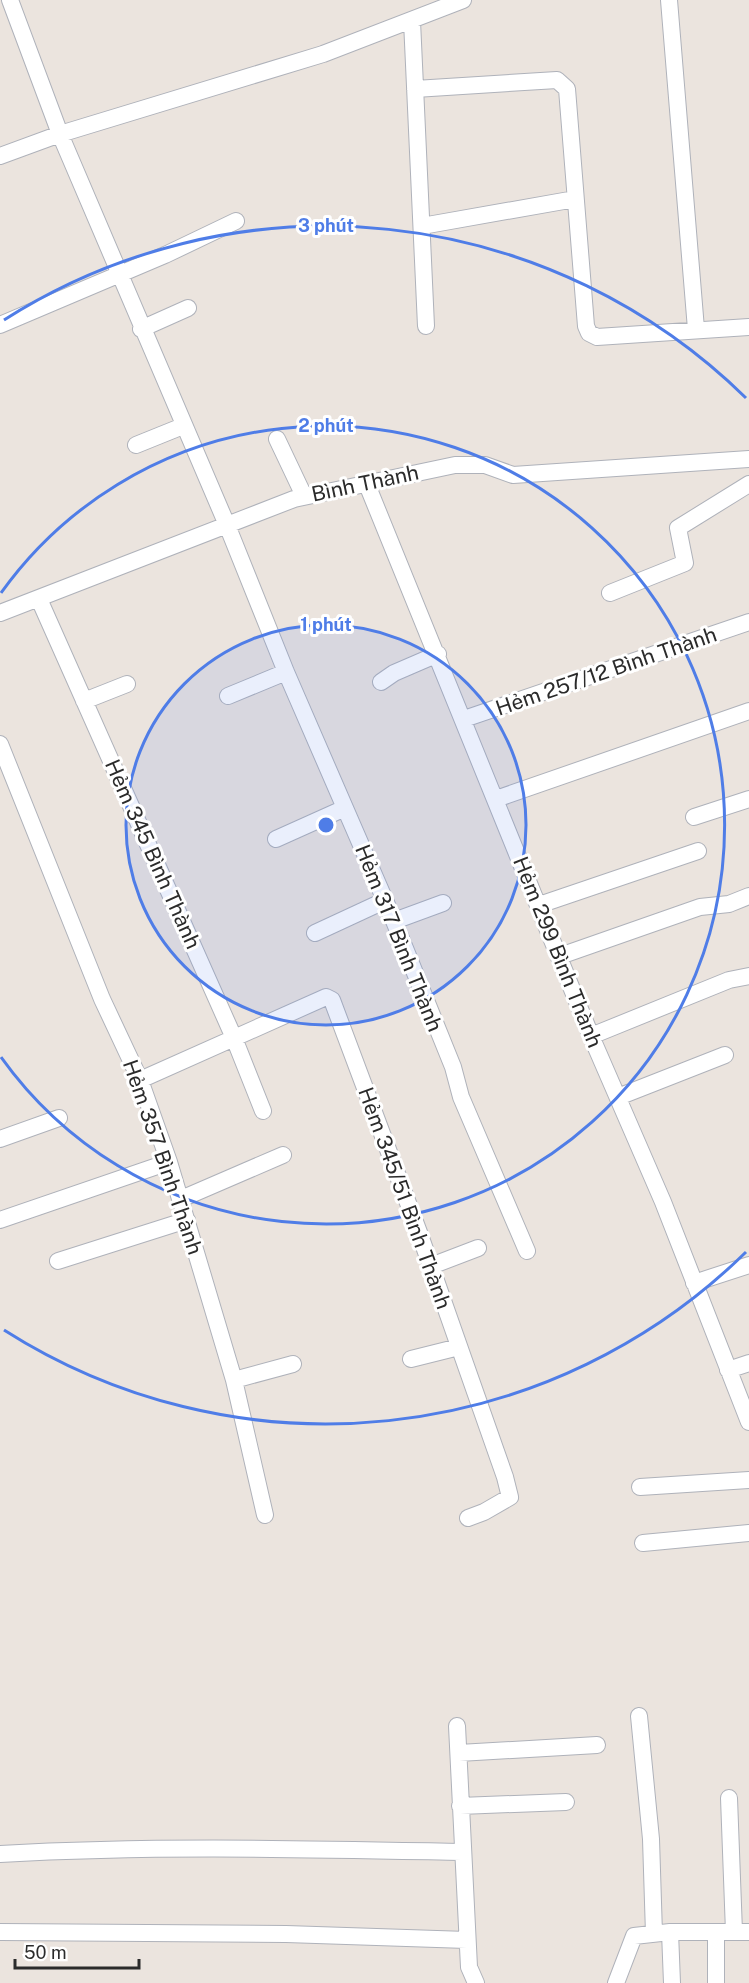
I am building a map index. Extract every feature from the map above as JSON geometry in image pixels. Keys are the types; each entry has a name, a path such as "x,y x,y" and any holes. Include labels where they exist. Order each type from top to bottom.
{"street":[{"name":"Hẻm 317 Bình Thành","path":"10,0 60,134 141,329 227,525 286,672 394,921 453,1067 461,1097 527,1251"},
{"path":"0,156 60,134 323,54 390,26 412,21 463,0"},
{"path":"669,0 696,330"},
{"path":"412,21 426,326"},
{"path":"415,89 557,80 563,83 567,89 586,326 590,333 597,337 749,327"},
{"path":"422,226 576,199"},
{"path":"0,325 119,275 236,221"},
{"path":"141,329 188,308"},
{"path":"136,445 183,426"},
{"path":"277,439 304,496"},
{"name":"Bình Thành","path":"0,613 304,496 366,482 455,465 485,465 513,475 747,463"},
{"name":"Hẻm 299 Bình Thành","path":"366,482 749,1422"},
{"path":"610,593 685,563 678,528 749,484"},
{"name":"Hẻm 345 Bình Thành","path":"39,599 234,1038 262,1111"},
{"name":"Hẻm 257/12 Bình Thành","path":"464,719 749,622"},
{"path":"381,682 394,673 438,654"},
{"path":"228,696 286,672"},
{"path":"84,701 127,684"},
{"path":"496,799 749,711"},
{"name":"Hẻm 357 Bình Thành","path":"0,744 102,999 140,1080 169,1162 234,1380 265,1515"},
{"path":"694,817 749,800"},
{"path":"276,839 345,808"},
{"path":"539,905 698,851"},
{"path":"560,956 700,907 729,904 749,896"},
{"path":"315,933 384,901"},
{"path":"394,921 443,903"},
{"path":"591,1036 729,980 749,976"},
{"name":"Hẻm 345/51 Bình Thành","path":"234,1038 326,998 332,1000 431,1266 510,1497 468,1518"},
{"path":"140,1080 234,1038"},
{"path":"618,1097 725,1055"},
{"path":"0,1138 59,1118"},
{"path":"181,1199 283,1155"},
{"path":"0,1220 169,1162"},
{"path":"58,1261 187,1220"},
{"path":"431,1266 477,1248"},
{"path":"694,1283 749,1265"},
{"path":"411,1359 459,1347"},
{"path":"728,1370 749,1363"},
{"path":"234,1380 293,1364"},
{"path":"640,1487 749,1480"},
{"path":"643,1543 749,1533"},
{"path":"639,1716 662,1933 672,1983"},
{"path":"457,1726 467,1940 469,1967 476,1983"},
{"path":"459,1752 597,1745"},
{"path":"616,1983 634,1936 662,1933 741,1932 729,1798"},
{"path":"460,1806 566,1802"},
{"path":"0,1854 96,1848 215,1847 462,1852"},
{"path":"0,1932 286,1934 467,1940"},
{"path":"716,1932 716,1983"}]}
